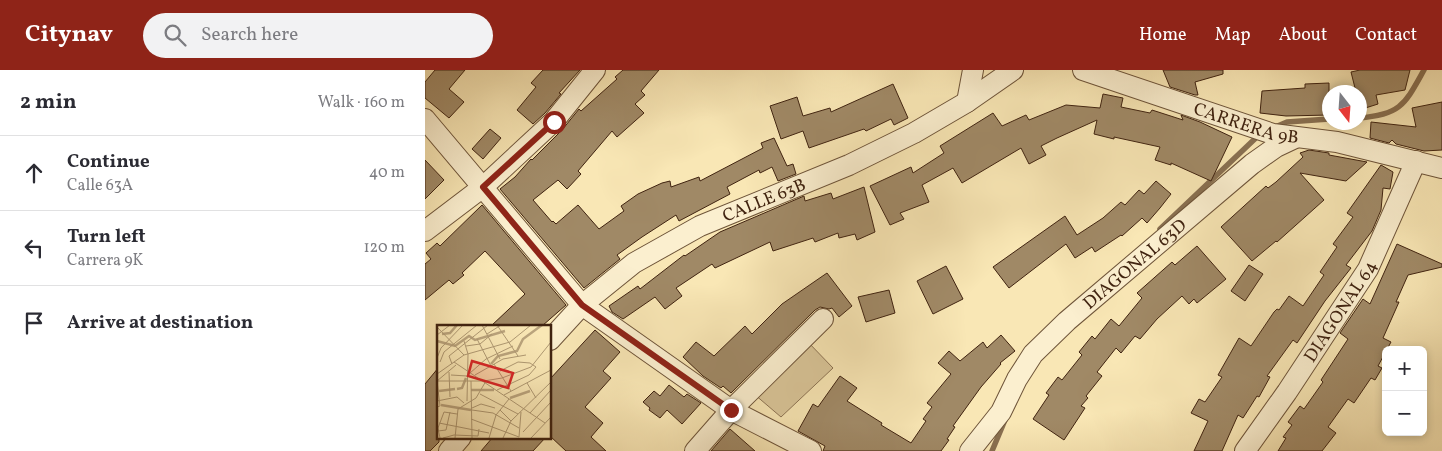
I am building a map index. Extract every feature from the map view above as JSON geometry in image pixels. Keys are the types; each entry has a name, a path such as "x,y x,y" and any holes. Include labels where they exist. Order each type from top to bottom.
{"street":[{"path":"425,231 483,187 554,122 595,70"},
{"path":"967,102 973,70"},
{"name":"CALLE 63B","path":"551,339 582,305 634,263 700,226 849,165 914,133 967,102 1013,70"},
{"name":"CARRERA 9B","path":"1083,70 1273,134 1337,142 1442,168"},
{"path":"425,119 582,305 731,410 811,451"},
{"name":"DIAGONAL 63D","path":"970,451 1001,412 1017,379 1033,354 1067,321 1252,164 1276,147 1295,138"},
{"name":"DIAGONAL 64","path":"1245,451 1287,392 1368,269 1416,162"},
{"path":"695,451 731,410 823,319"},
{"path":"449,451 460,438"}],"shaded area":[{"path":"807,341 833,368 781,417 754,394"}],"building":[{"path":"435,70 465,70 449,89 464,102 449,118 425,98 425,82"},
{"path":"543,70 580,70 559,93 561,94 545,113 533,124 517,110 536,87 531,83"},
{"path":"623,70 659,70 641,91 645,95 635,104 644,113 617,137 612,131 578,171 581,174 567,189 558,180 533,200 552,222 556,224 578,205 599,229 624,211 621,206 638,194 670,181 671,187 699,177 700,181 763,148 761,143 774,138 787,166 793,164 796,174 778,181 772,167 760,173 759,170 727,187 730,194 679,221 676,215 642,237 617,255 620,259 584,288 500,189 515,177 562,130 579,109 581,111 617,79 615,77"},
{"path":"1163,70 1223,70 1223,74 1195,82 1198,95 1195,95 1170,87"},
{"path":"1360,70 1410,70 1405,90 1376,95 1378,104 1367,107 1367,85 1354,85 1351,72"},
{"path":"1329,83 1329,85 1322,85 1322,115 1286,116 1260,113 1262,91 1305,88 1305,84"},
{"path":"893,84 908,118 894,125 891,119 866,131 864,129 809,148 803,131 781,139 770,106 797,97 803,116 830,108 831,112"},
{"path":"1103,94 1123,98 1121,107 1150,113 1152,110 1183,120 1181,115 1232,137 1211,181 1171,163 1171,165 1155,160 1160,147 1094,134 1097,120 1041,146 1046,155 1029,164 1021,148 962,183 953,168 922,185 929,202 900,213 904,219 890,225 870,186 911,167 913,173 944,153 940,146 993,113 1002,126 1026,115 1029,120 1066,105 1100,108"},
{"path":"1442,102 1442,150 1424,151 1396,144 1392,140 1389,143 1370,138 1371,122 1416,127 1412,108"},
{"path":"490,129 501,138 483,159 472,149"},
{"path":"1309,150 1367,162 1346,181 1300,173 1324,200 1277,242 1252,261 1221,227 1266,186 1268,188 1276,182 1303,157 1300,153"},
{"path":"425,160 444,180 425,199"},
{"path":"1381,165 1393,172 1390,189 1383,188 1381,210 1372,231 1346,265 1351,268 1325,301 1297,343 1293,340 1267,376 1270,377 1259,397 1257,396 1243,418 1238,415 1222,451 1194,451 1208,421 1191,413 1199,399 1205,402 1222,377 1218,375 1239,338 1251,346 1274,312 1277,309 1279,310 1289,296 1303,306 1324,275 1320,272 1337,247 1333,244 1353,217 1347,213"},
{"path":"1156,181 1171,194 1160,208 1147,223 1142,218 1122,236 1095,252 1092,247 1075,258 1066,244 1009,288 993,267 1065,216 1077,235 1103,218 1121,202 1125,205 1139,190 1144,194"},
{"path":"864,187 875,232 857,240 855,234 839,238 838,233 815,242 813,238 773,251 770,242 715,268 712,264 676,288 682,296 665,309 655,297 623,319 612,312 609,306 638,286 640,289 684,255 720,232 804,196 805,201 831,193 833,199"},
{"path":"482,205 566,305 543,325 492,325 525,294 485,251 462,273 464,275 453,284 449,280 425,300 425,264 431,259 426,253 437,243 440,246"},
{"path":"1397,244 1442,264 1442,267 1408,275 1396,302 1399,302 1383,338 1391,342 1389,346 1382,346 1382,359 1378,366 1382,368 1375,380 1371,378 1354,403 1348,399 1328,427 1336,433 1322,451 1278,451 1286,438 1283,437 1292,425 1288,422 1300,406 1304,409 1323,382 1321,380 1348,339 1340,333 1363,299 1370,304"},
{"path":"1197,246 1226,279 1197,303 1194,299 1189,304 1182,296 1157,319 1140,339 1135,336 1121,353 1116,348 1097,372 1102,376 1086,396 1088,398 1081,406 1085,408 1064,440 1033,419 1049,395 1046,393 1058,377 1062,380 1082,355 1079,352 1092,336 1095,339 1111,319 1119,326 1142,298 1137,293 1172,262 1175,265"},
{"path":"1249,265 1263,274 1245,301 1231,291"},
{"path":"946,266 963,299 933,314 917,281"},
{"path":"827,273 852,306 839,317 832,308 820,307 815,310 731,393 723,386 721,388 703,376 683,357 696,342 714,356 745,326 752,334 782,304"},
{"path":"889,290 895,313 866,322 858,297"},
{"path":"595,330 620,352 603,371 611,378 585,407 603,423 591,437 606,451 566,451 551,437 551,378"},
{"path":"1001,335 1015,351 1000,363 981,387 953,426 955,427 947,439 949,440 941,451 823,451 825,446 798,431 813,404 818,407 840,376 857,388 847,401 911,443 926,421 923,419 932,407 927,403 951,374 938,363 949,351 960,361 983,342 987,348"},
{"path":"437,369 437,438 439,438 439,442 430,451 425,451 425,384"},
{"path":"669,385 684,397 687,394 701,403 682,424 667,410 660,418 649,410 650,408 643,402 654,391 660,396"},
{"path":"730,429 755,451 711,451"},
{"path":"492,438 545,438 533,451 481,451"}],"waterway":[{"path":"1367,117 1384,114 1400,106 1412,91 1424,70"},
{"path":"1273,128 1287,122 1322,120"},
{"path":"1160,229 1260,134"},
{"path":"992,451 1005,420"}],"route":[{"path":"554,122 483,187 582,305 731,410"}]}
